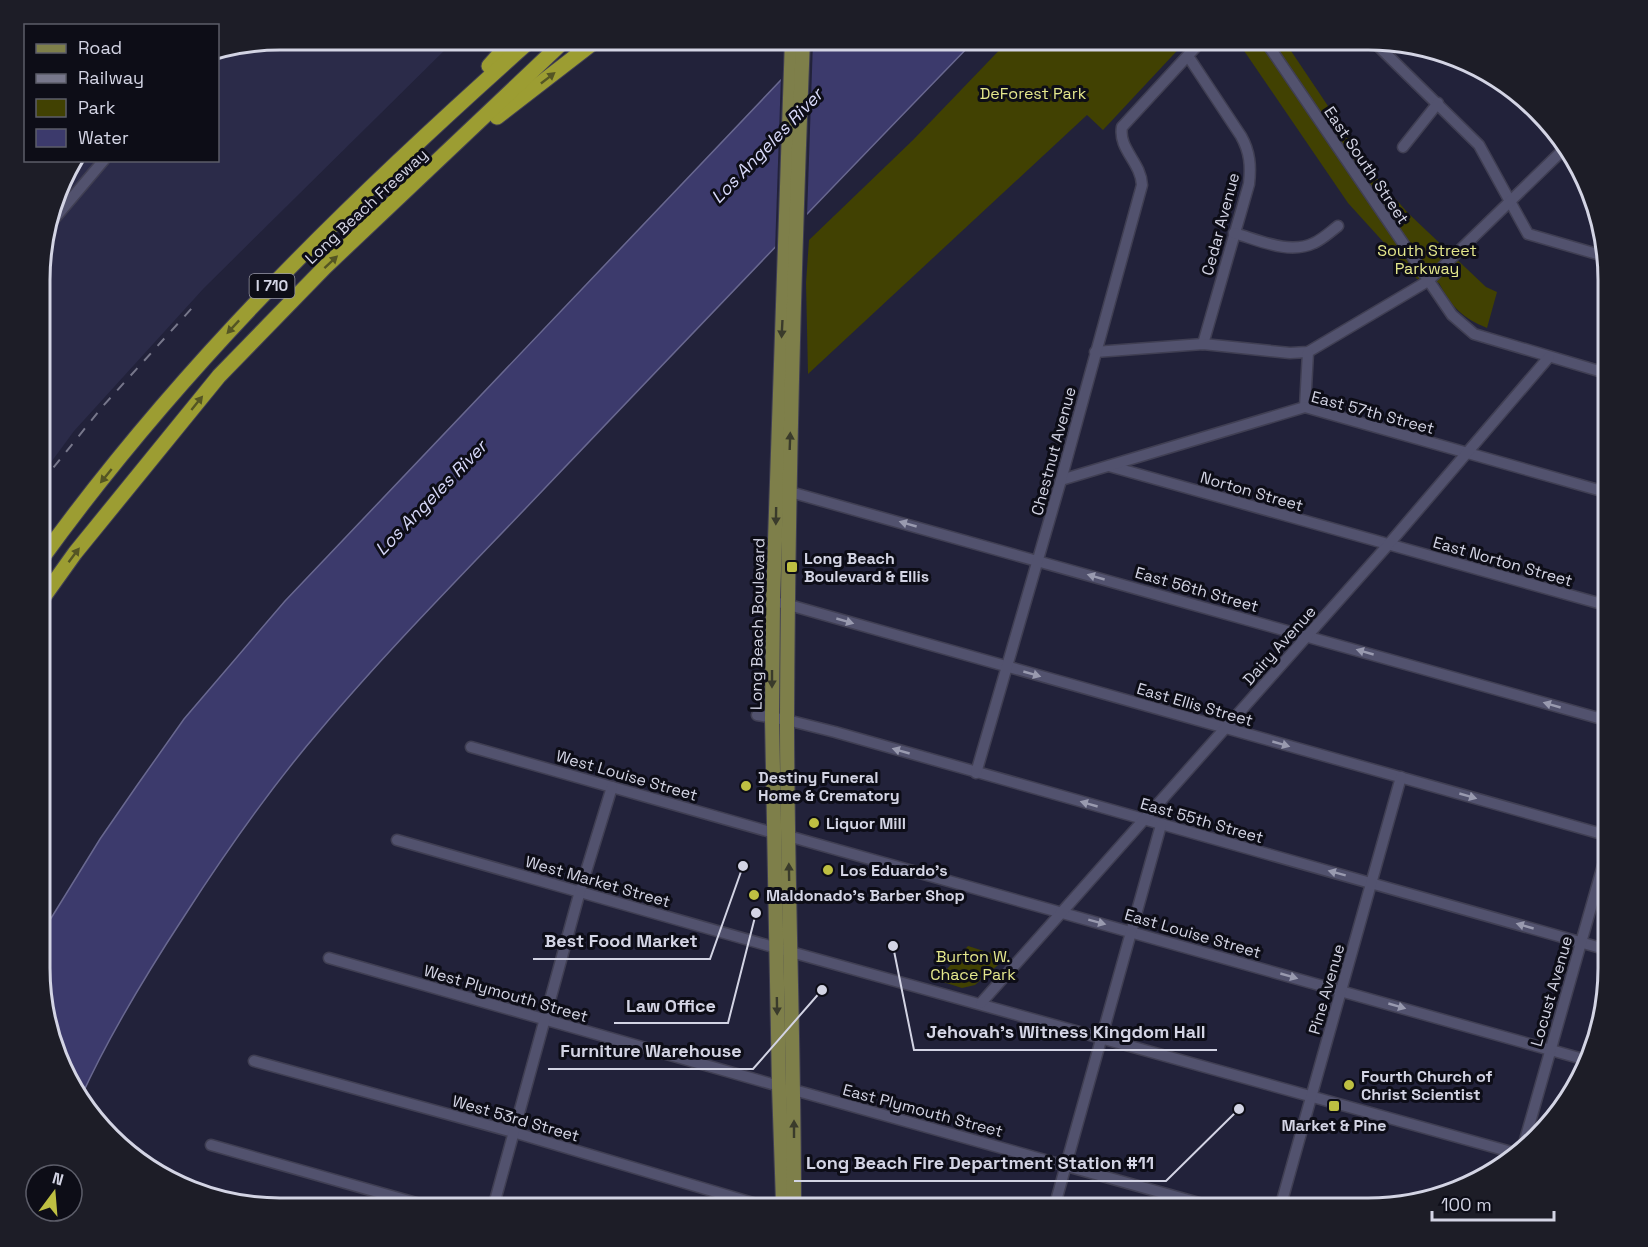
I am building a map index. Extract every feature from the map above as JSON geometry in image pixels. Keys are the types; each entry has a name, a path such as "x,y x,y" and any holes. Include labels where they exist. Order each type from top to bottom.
{"highway":[{"path":"436,124 503,50"},
{"name":"Long Beach Freeway","path":"50,548 182,381 303,254 436,124 520,50"},
{"name":"Long Beach Freeway","path":"50,588 75,552 219,376 326,267 555,50"},
{"path":"435,165 584,50"}],"main road":[{"name":"Long Beach Boulevard","path":"792,50 785,394 782,490 773,600 772,718 774,833 794,1090 794,1198"},
{"name":"Long Beach Boulevard","path":"785,394 802,50"},
{"name":"Long Beach Boulevard","path":"782,490 789,605 787,720 789,836 779,1086 783,1198"}],"street":[{"path":"1188,56 1193,50"},
{"name":"East South Street","path":"1271,50 1452,315 1474,334 1598,371"},
{"path":"1383,50 1479,145 1528,234 1597,254"},
{"name":"Chestnut Avenue","path":"976,773 1061,480 1142,185 1139,168 1122,139 1122,127 1188,56"},
{"name":"Cedar Avenue","path":"1188,56 1241,136 1250,162 1248,184 1203,344"},
{"path":"1403,147 1438,103"},
{"path":"1095,352 1203,344 1290,353 1308,352 1428,281 1560,152"},
{"path":"59,213 102,162"},
{"path":"1234,233 1294,248 1312,244 1338,226"},
{"path":"1305,407 1308,352"},
{"name":"Dairy Avenue","path":"981,1004 1388,545 1549,357"},
{"name":"East 57th Street","path":"1061,480 1305,407 1598,490"},
{"name":"Norton Street","path":"1108,466 1388,545"},
{"name":"East 56th Street","path":"782,490 1598,718"},
{"name":"East Norton Street","path":"1388,545 1598,603"},
{"name":"East Ellis Street","path":"773,600 1598,833"},
{"name":"East 55th Street","path":"757,715 787,720 1598,947"},
{"name":"West Louise Street","path":"471,747 774,833"},
{"name":"Pine Avenue","path":"1283,1198 1401,777"},
{"path":"496,1198 580,891 612,787"},
{"path":"1057,1198 1161,825"},
{"name":"East Louise Street","path":"789,836 1580,1058"},
{"name":"West Market Street","path":"397,840 1508,1151"},
{"name":"Locust Avenue","path":"1527,1134 1598,882"},
{"name":"West Plymouth Street","path":"329,958 779,1086"},
{"name":"West 53rd Street","path":"254,1061 513,1132 736,1198"},
{"name":"East Plymouth Street","path":"794,1090 1182,1198"},
{"path":"211,1145 399,1198"}],"shaded area":[{"path":"264,50 445,50 204,288 74,431 50,464 51,249 62,205 81,162 219,162 220,57"}],"green space":[{"name":"DeForest Park","path":"999,50 1178,50 1103,130 1087,115 808,374 806,283 809,240 913,140"},
{"name":"South Street Parkway","path":"1244,50 1290,50 1375,176 1409,214 1486,287 1497,292 1487,328 1458,311 1439,283 1417,279 1348,203"},
{"name":"Burton W. Chace Park","path":"968,946 1006,958 975,985 962,988 937,980"}],"water":[{"name":"Los Angeles River","path":"810,50 965,50 431,607 321,729 250,819 185,915 130,1004 85,1090 67,1056 54,1013 50,983 50,920 100,839 184,719 285,601"}],"pier":[{"path":"805,50 813,50 807,217 775,250 781,75"}],"railway":[{"path":"50,472 103,406 192,308"}],"place":[{"name":"Long Beach Boulevard & Ellis","path":"792,567"},
{"name":"Destiny Funeral Home & Crematory","path":"746,786"},
{"name":"Liquor Mill","path":"814,823"},
{"name":"Best Food Market","path":"743,866"},
{"name":"Los Eduardo's","path":"828,870"},
{"name":"Maldonado's Barber Shop","path":"754,895"},
{"name":"Law Office","path":"756,913"},
{"name":"Jehovah's Witness Kingdom Hall","path":"893,946"},
{"name":"Furniture Warehouse","path":"822,990"},
{"name":"Fourth Church of Christ Scientist","path":"1349,1085"},
{"name":"Market & Pine","path":"1334,1106"},
{"name":"Long Beach Fire Department Station #11","path":"1239,1109"}]}
